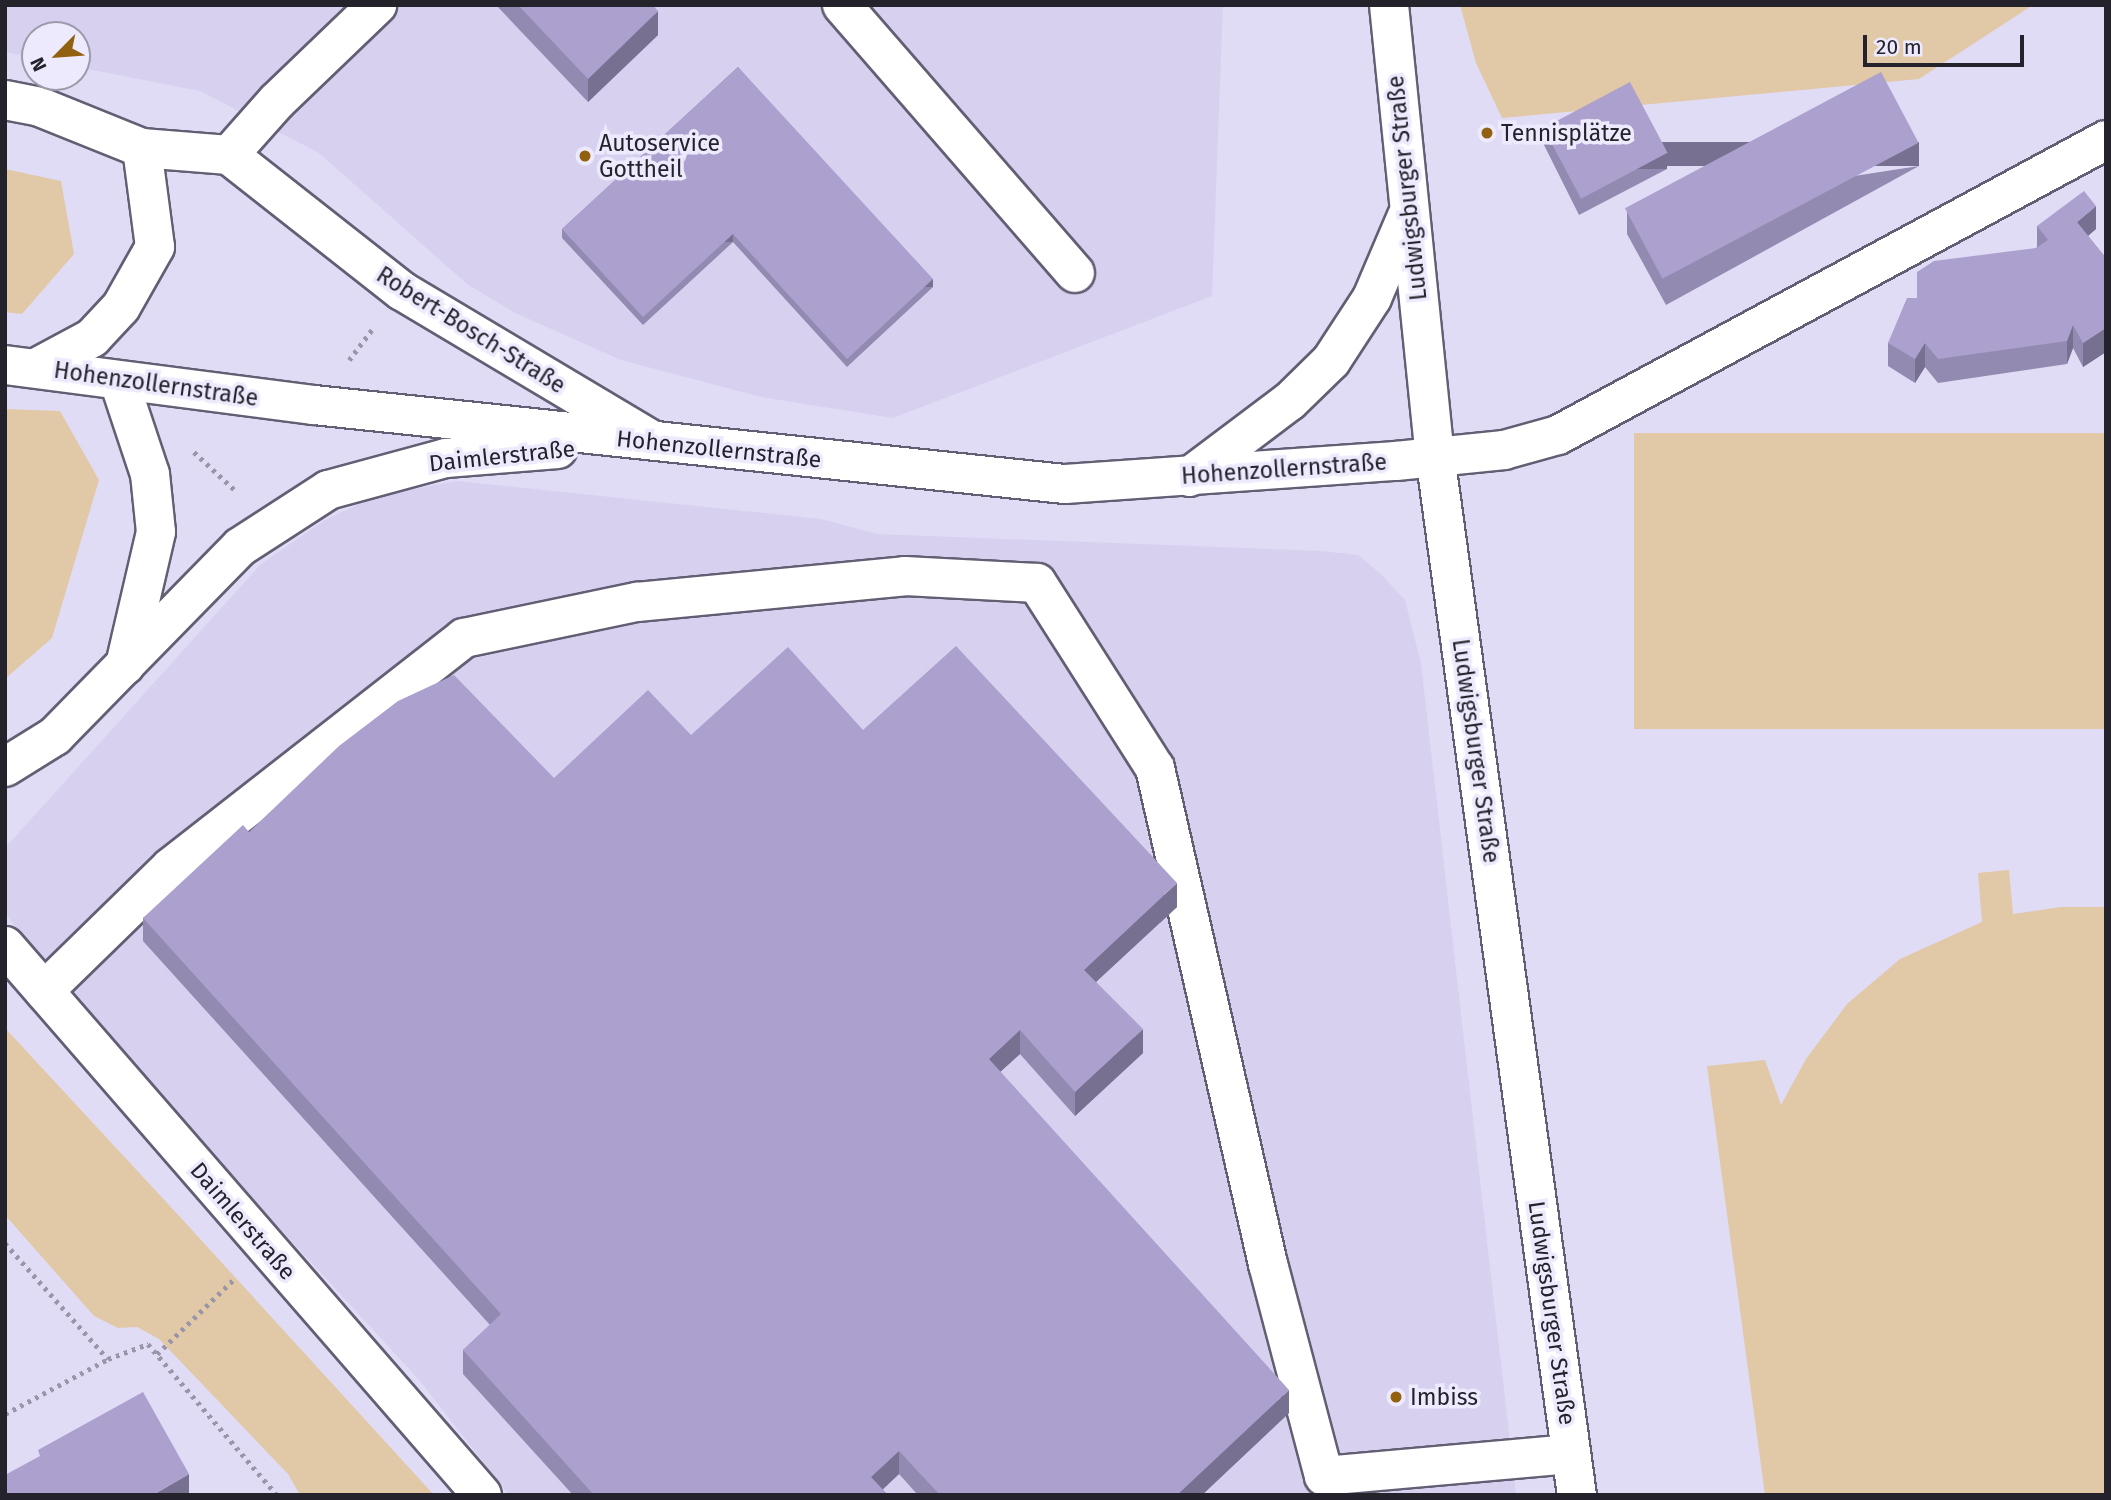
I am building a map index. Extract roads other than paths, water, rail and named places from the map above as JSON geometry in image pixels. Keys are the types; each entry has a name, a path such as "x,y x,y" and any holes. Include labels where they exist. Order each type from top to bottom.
{"street":[{"path":"5,100 40,107 142,148 229,155 277,100 377,5"},
{"path":"842,5 1075,273"},
{"name":"Ludwigsburger Straße","path":"1389,5 1408,213 1435,455 1577,1495"},
{"name":"Hohenzollernstraße","path":"21,366 119,382 314,405 1065,484 1189,477 1504,450 1558,435 2106,140"},
{"path":"21,366 92,338 121,307 155,247 142,148"},
{"name":"Robert-Bosch-Straße","path":"229,155 402,291 655,442"},
{"path":"1189,477 1290,401 1331,361 1372,298 1408,213"},
{"path":"119,382 150,474 156,532 125,666"},
{"name":"Daimlerstraße","path":"5,767 55,736 240,547 328,490 446,458 655,442"},
{"path":"44,991 171,867 464,638 637,602 905,576 1037,583 1155,768 1317,1485 1571,1454"},
{"name":"Daimlerstraße","path":"5,946 482,1495"}],"place":[{"name":"Tennisplätze","path":"1487,133"},
{"name":"Autoservice Gottheil","path":"585,156"},
{"name":"Imbiss","path":"1396,1397"}]}
